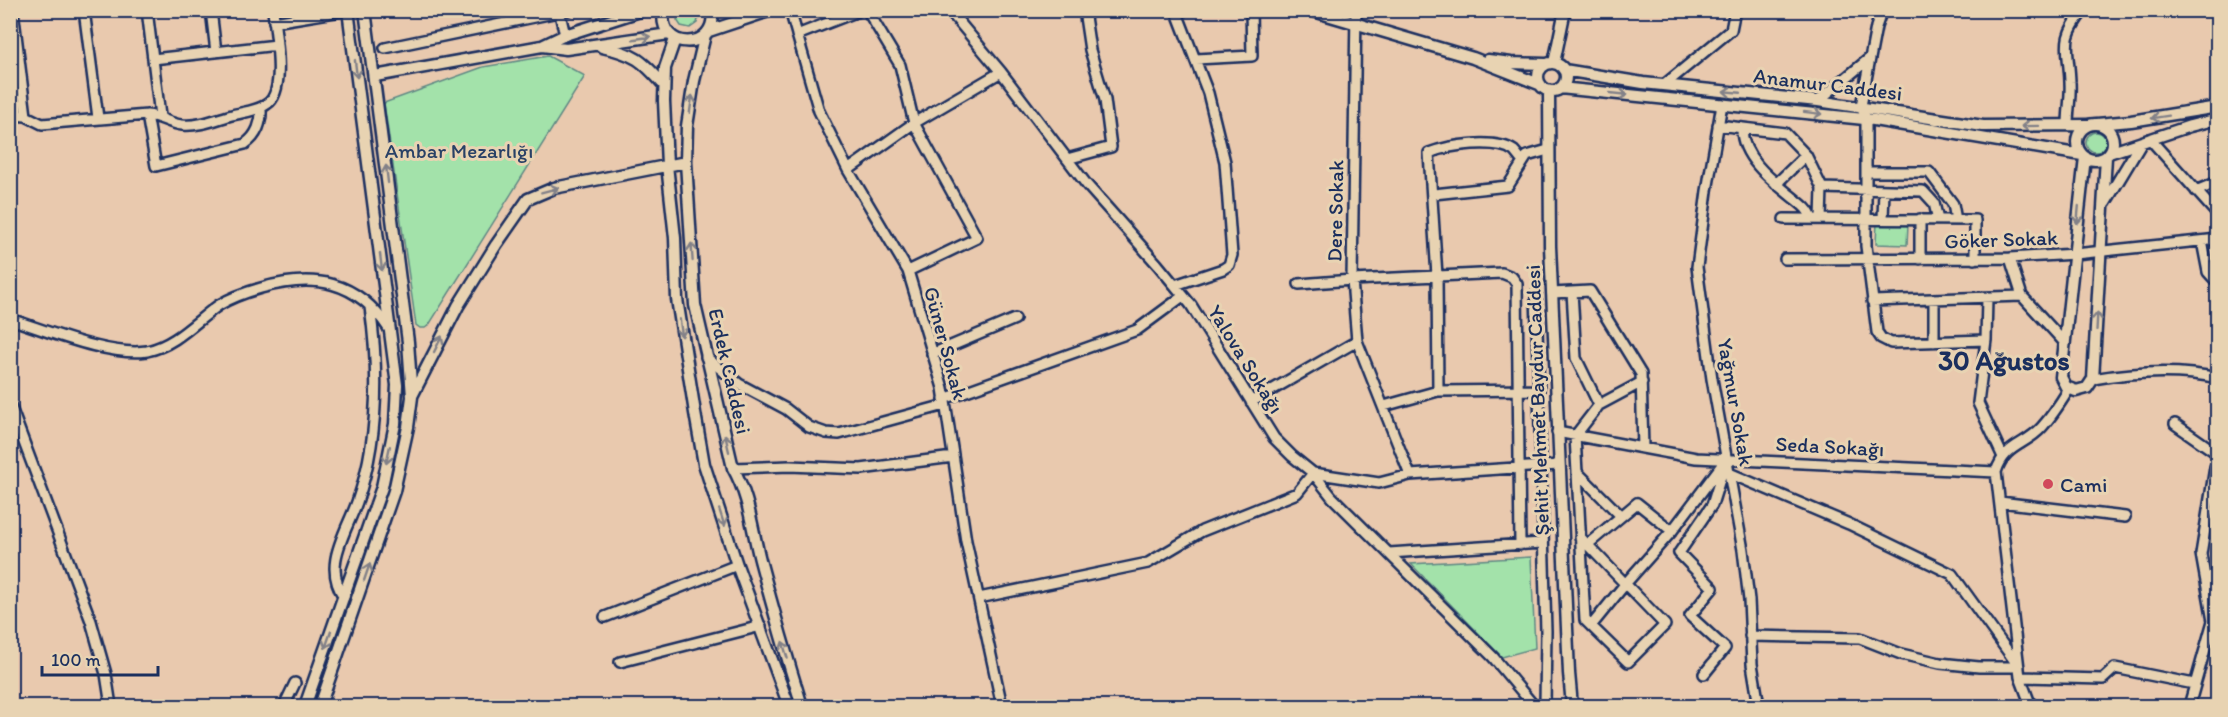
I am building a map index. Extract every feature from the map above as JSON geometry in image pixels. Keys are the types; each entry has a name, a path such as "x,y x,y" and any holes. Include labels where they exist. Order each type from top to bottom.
{"street":[{"path":"13,10 26,116"},
{"path":"84,10 98,118"},
{"path":"147,10 160,116"},
{"path":"211,10 216,52"},
{"path":"10,115 26,116 42,124 147,115 160,116 171,123 189,126 261,108 272,100 277,92 277,45 273,10"},
{"path":"274,22 348,10 397,385 395,424 382,487 305,706"},
{"path":"320,706 394,491 412,397 408,342 365,10"},
{"path":"375,76 542,46 565,35 643,10"},
{"path":"664,10 664,24 672,36"},
{"name":"Erdek Caddesi","path":"712,10 712,20 693,81 687,126 686,162 695,305 733,468 740,481 750,512 774,613 802,706"},
{"path":"542,46 566,49 672,36 688,42 772,10"},
{"name":"Güner Sokak","path":"790,10 819,111 848,170 908,271 945,402 966,541 1002,706"},
{"path":"797,35 861,10"},
{"path":"867,10 900,64 914,123 977,238 908,271"},
{"name":"Yalova Sokağı","path":"949,10 1001,72 1087,185 1175,285 1218,346 1251,402 1279,443 1313,472 1332,497 1493,657 1534,706"},
{"path":"1067,159 1111,147 1105,100 1092,58 1084,10"},
{"path":"1175,285 1224,269 1232,259 1225,162 1208,93 1176,10"},
{"path":"1196,59 1252,56 1251,10"},
{"path":"1310,10 1473,58 1539,84 1549,91 1560,88 1566,78 1564,70 1550,64 1511,63 1473,58"},
{"name":"Dere Sokak","path":"1356,10 1352,280 1357,341 1410,475"},
{"path":"1539,84 1538,72 1550,64 1565,10"},
{"path":"1882,10 1876,27 1861,106 1866,119 1867,259 1876,329 1883,340 1895,343 1986,340"},
{"path":"2067,125 2070,83 2067,42 2073,24 2084,10"},
{"path":"385,48 563,11 565,35"},
{"path":"1664,85 1731,30 1735,11"},
{"name":"Erdek Caddesi","path":"672,36 664,84 667,165 675,238 677,300 695,413 704,464 737,566 789,706"},
{"path":"153,59 277,45"},
{"path":"593,45 627,53 641,60 664,84"},
{"path":"1818,101 1870,58"},
{"name":"Anamur Caddesi","path":"1564,70 1664,85 1861,106 1983,126 2093,125 2131,122 2217,107"},
{"path":"848,170 914,123 1001,72"},
{"name":"Anamur Caddesi","path":"1560,88 1866,119 2084,156"},
{"name":"Şehit Mehmet Baydur Caddesi","path":"1549,91 1548,150 1557,432 1572,706"},
{"name":"Yağmur Sokak","path":"1722,104 1697,267 1712,379 1743,550 1752,664 1759,706"},
{"path":"147,115 156,166 244,144 251,140 258,129 261,108"},
{"path":"2084,156 2061,377 2069,389 2076,391 2090,386 2093,379 2103,206 2108,155 2113,145 2112,135 2106,128 2093,125 2081,130 2077,139 2078,148 2084,156 2093,160 2108,155 2145,141 2217,119"},
{"path":"1718,124 1785,134 1806,155 1822,188 1817,219"},
{"path":"1742,128 1746,148 1776,184 1817,219"},
{"path":"2145,141 2217,215"},
{"path":"2103,206 2145,141"},
{"path":"1438,391 1434,194 1429,153 1444,147 1492,144 1513,150 1523,162"},
{"path":"1434,194 1508,186 1527,156 1548,150"},
{"path":"1776,184 1806,155"},
{"path":"412,397 458,306 496,245 528,200 554,189 686,162"},
{"path":"1866,172 1929,172 1953,204 1956,220"},
{"path":"2196,191 2217,182"},
{"path":"1822,188 1923,191 1934,203 1938,220"},
{"path":"1883,219 1884,190"},
{"path":"1785,219 1975,220 1975,259"},
{"path":"1920,219 1920,259"},
{"name":"Göker Sokak","path":"1785,259 2010,258 2100,252 2217,239"},
{"path":"2202,241 2208,272 2217,283"},
{"path":"2010,258 2022,296 2065,343"},
{"path":"1299,284 1502,273 1515,280 1517,284 1520,545"},
{"path":"10,319 112,351 152,350 169,344 221,304 247,293 281,284 310,281 330,283 353,294 370,307 390,331 408,342"},
{"path":"1552,293 1590,291 1641,374 1643,448"},
{"path":"1572,292 1576,358 1599,405"},
{"path":"1536,294 1546,631 1545,706"},
{"path":"706,357 739,384 786,409 811,428 838,434 945,402 1137,330 1183,296"},
{"path":"1872,301 2022,296"},
{"path":"1987,298 1986,340 1978,403 2003,457"},
{"path":"1934,300 1934,342"},
{"path":"344,597 335,579 335,560 363,483 374,416 376,366 370,307"},
{"path":"932,354 1015,319"},
{"path":"10,327 21,323"},
{"path":"1251,402 1357,341"},
{"path":"2093,379 2130,374 2170,373 2217,378"},
{"path":"1583,541 1665,625 1628,662 1585,620 1583,541 1575,436 1599,405 1642,382"},
{"path":"2031,706 2019,672 1996,472 2003,457 2014,446 2031,437 2042,427 2069,389"},
{"path":"1384,405 1438,391 1538,390"},
{"path":"10,405 14,422 91,621 106,674 111,706"},
{"path":"2175,424 2217,454"},
{"name":"Seda Sokağı","path":"1557,432 1696,458 1996,472"},
{"path":"733,468 790,466 861,469 953,457"},
{"path":"1591,626 1672,531 1726,459"},
{"path":"1704,674 1725,648 1690,616 1713,588 1679,553 1712,505 1726,459"},
{"path":"2189,706 2215,621 2201,554 2217,462"},
{"path":"979,598 1148,563 1202,531 1297,493 1313,472 1379,483 1410,475 1559,465"},
{"path":"1577,472 1621,516"},
{"path":"1729,473 1858,528 1952,574 2019,672"},
{"path":"2000,502 2125,517"},
{"path":"1583,541 1637,503 1672,531"},
{"path":"1389,553 1542,543"},
{"path":"606,617 737,566"},
{"path":"620,662 761,626"},
{"path":"1750,636 1860,638 1901,654 1940,663 2103,679 2115,668 2194,684"},
{"path":"284,706 295,683"}],"green space":[{"path":"679,11 696,11 699,16 697,23 690,28 681,26 677,20"},
{"name":"Ambar Mezarlığı","path":"548,56 585,76 429,325 420,328 416,325 384,103 483,67"},
{"path":"2096,132 2103,135 2106,142 2103,149 2096,152 2089,149 2086,142 2089,135"},
{"path":"1877,222 1908,224 1907,245 1876,244"},
{"path":"1531,557 1535,648 1502,657 1411,564"}],"place":[{"name":"Cami","path":"2048,484"}],"district":[{"name":"30 Ağustos","path":"2004,360"}]}
